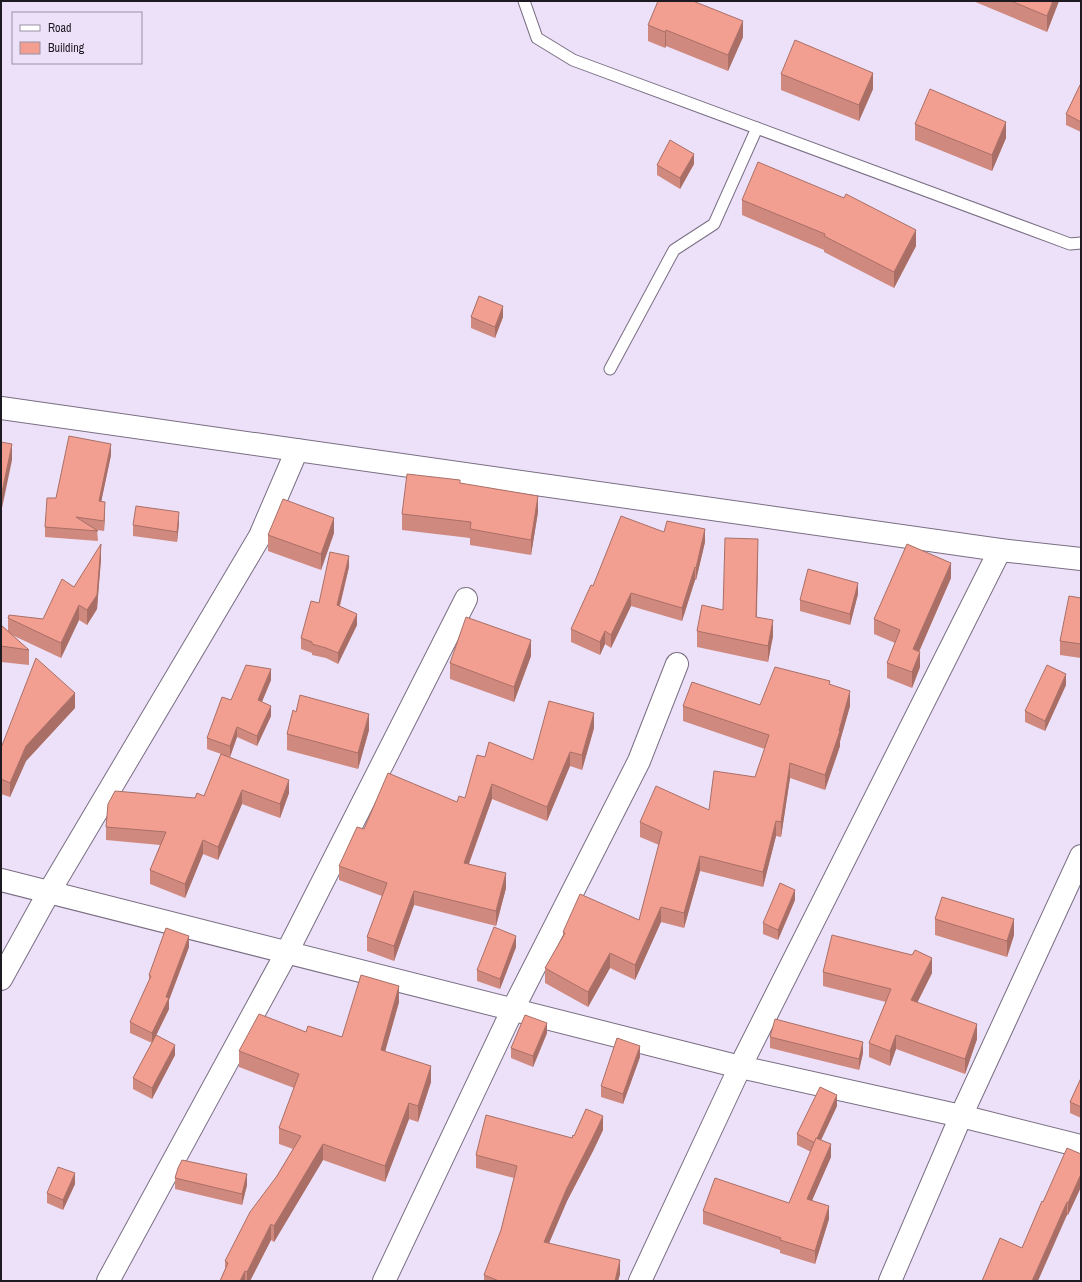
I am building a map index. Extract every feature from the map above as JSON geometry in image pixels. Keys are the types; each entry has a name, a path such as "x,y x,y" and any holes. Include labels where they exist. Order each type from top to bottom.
{"street":[{"path":"1,408 1000,550 1081,559"},
{"path":"1,979 49,892 260,536 297,450"},
{"path":"640,1281 740,1067 1000,550"},
{"path":"108,1281 287,952 466,599"},
{"path":"384,1281 513,1009 639,761 677,664"},
{"path":"890,1281 961,1116 1081,856"},
{"path":"1,880 740,1067 961,1116 1081,1146"}],"lane":[{"path":"524,1 537,38 573,60 1070,244 1081,243"},
{"path":"610,369 674,250 714,224 757,128"}],"building":[{"path":"658,1 693,1 743,21 728,55 666,30 665,32 648,25"},
{"path":"1011,1 1053,1 1047,16"},
{"path":"795,40 873,73 859,105 781,74"},
{"path":"1081,83 1081,122 1066,114"},
{"path":"930,89 1006,122 992,155 915,124"},
{"path":"670,140 694,154 680,178 657,165"},
{"path":"758,162 844,198 846,194 916,230 894,272 824,236 825,234 742,200"},
{"path":"479,296 503,306 495,327 471,317"},
{"path":"69,436 111,444 99,501 105,502 104,521 76,517 98,531 45,527 47,498 56,498"},
{"path":"1,442 12,444 1,497"},
{"path":"407,474 460,480 460,483 538,496 531,540 470,529 471,522 402,514"},
{"path":"283,499 334,518 321,554 268,535"},
{"path":"136,506 179,512 177,532 133,525"},
{"path":"621,516 664,532 667,521 705,529 696,568 695,567 682,608 631,593 611,635 605,631 600,642 571,629 591,585 593,586"},
{"path":"725,538 758,539 756,617 773,620 768,646 697,631 702,605 723,610"},
{"path":"101,544 97,595 87,610 79,605 61,643 8,618 9,615 43,619 62,579 74,587"},
{"path":"907,544 951,563 913,649 920,652 912,672 887,663 900,630 874,619"},
{"path":"330,552 349,556 337,605 357,614 338,653 312,644 312,642 301,638 311,601 319,603"},
{"path":"808,569 858,583 850,614 800,600"},
{"path":"1069,596 1081,598 1081,644 1060,641"},
{"path":"466,617 531,640 514,687 450,663"},
{"path":"1,625 29,650 1,646"},
{"path":"36,658 75,693 26,746 10,783 1,779 1,748"},
{"path":"246,665 271,669 258,700 271,706 257,736 237,727 230,746 207,738 222,697 231,700"},
{"path":"1047,665 1066,674 1045,721 1025,711"},
{"path":"775,667 830,681 829,684 850,691 840,731 825,775 790,763 781,822 776,821 763,872 700,856 684,913 661,907 635,965 610,953 588,992 545,968 565,933 563,932 580,894 639,920 662,832 640,822 656,786 709,810 714,771 755,777 769,735 683,706 692,682 760,705"},
{"path":"300,695 369,714 358,753 287,734 293,710 296,712"},
{"path":"549,701 594,713 582,755 570,752 547,807 492,784 464,863 506,873 496,911 414,891 394,946 367,937 387,883 339,866 357,827 364,829 388,773 457,802 459,796 465,798 477,755 485,757 489,742 533,760"},
{"path":"221,754 289,780 280,804 242,790 218,847 203,840 185,884 150,870 166,832 106,827 108,804 115,791 195,798 197,793 204,796"},
{"path":"780,883 795,890 778,930 763,923"},
{"path":"942,897 1014,919 1007,941 935,919"},
{"path":"494,927 516,936 500,979 477,970"},
{"path":"166,928 189,936 166,997 169,998 152,1033 130,1022 151,976 149,975"},
{"path":"832,935 912,955 915,950 932,958 911,1000 977,1024 965,1059 896,1035 890,1051 869,1043 891,989 823,972"},
{"path":"361,975 399,986 381,1050 431,1066 418,1106 409,1103 385,1166 323,1144 274,1226 271,1224 247,1272 245,1271 240,1281 220,1281 228,1263 225,1261 250,1212 277,1176 301,1136 279,1128 299,1074 239,1051 259,1014 306,1032 308,1026 342,1037"},
{"path":"525,1015 547,1023 533,1056 511,1048"},
{"path":"775,1019 863,1042 859,1059 770,1037"},
{"path":"156,1035 175,1045 152,1088 133,1078"},
{"path":"617,1038 640,1046 623,1094 601,1086"},
{"path":"1081,1078 1081,1107 1070,1102"},
{"path":"820,1087 837,1095 815,1143 797,1134"},
{"path":"586,1109 603,1116 567,1188 544,1242 620,1260 615,1281 499,1281 484,1275 501,1230 517,1166 476,1155 486,1115 572,1138"},
{"path":"816,1138 831,1144 807,1199 829,1206 815,1251 780,1240 781,1238 703,1211 715,1178 789,1203"},
{"path":"1067,1148 1081,1154 1081,1174 1032,1281 982,1281 1000,1238 1022,1248"},
{"path":"182,1160 247,1174 242,1194 175,1178"},
{"path":"58,1167 75,1173 63,1200 47,1193"}]}
